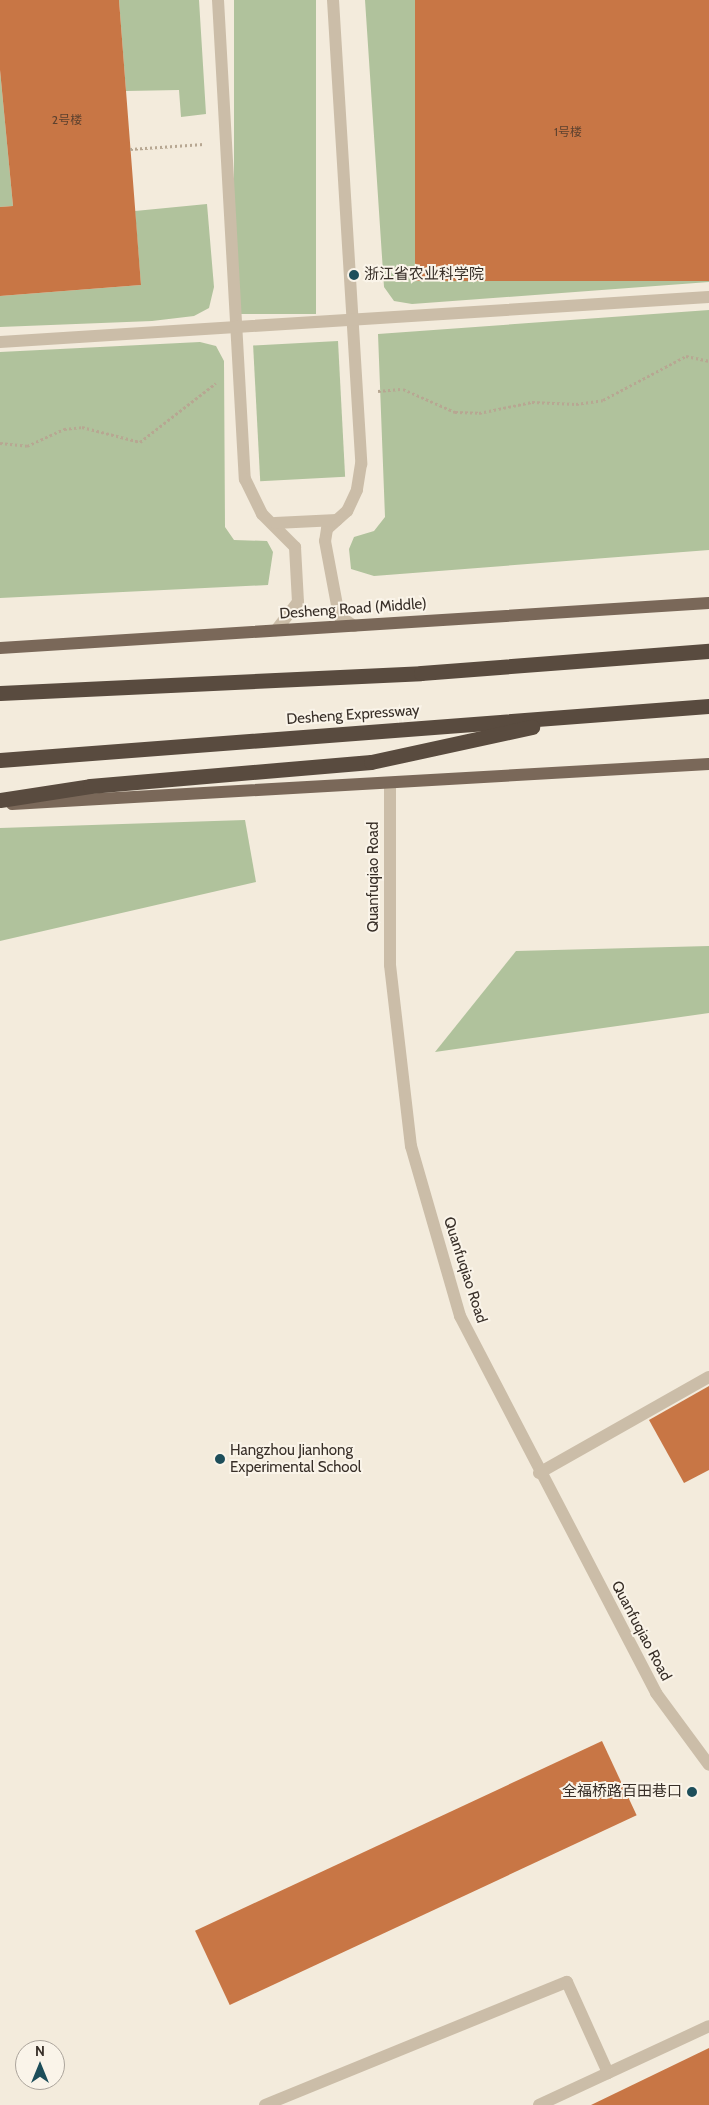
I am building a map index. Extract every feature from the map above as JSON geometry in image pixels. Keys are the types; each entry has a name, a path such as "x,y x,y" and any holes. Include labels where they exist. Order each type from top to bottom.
{"highway":[{"path":"0,693 421,672 709,651"},
{"name":"Desheng Expressway","path":"0,760 709,706"},
{"path":"0,800 90,786 371,762 588,715"}],"main road":[{"name":"Desheng Road (Middle)","path":"0,648 709,602"},
{"path":"0,804 390,785 709,764"}],"street":[{"path":"218,0 245,479 262,514 275,523 295,547 298,576 298,602 276,630"},
{"path":"333,0 361,464 357,490 338,520 327,529 325,541 332,587 339,616 354,626"},
{"path":"0,342 237,329 709,297"},
{"path":"275,523 338,520"},
{"name":"Quanfuqiao Road","path":"390,785 390,965 411,1146 460,1316 539,1473 656,1694 709,1765"},
{"path":"539,1473 709,1377"},
{"path":"265,2105 567,1982 608,2073"},
{"path":"539,2105 709,2026"}],"path":[{"path":"130,149 226,143"},
{"path":"356,392 403,389 454,412 479,413 532,402 576,404 603,400 686,356 709,361"},
{"path":"0,443 27,446 64,429 82,427 140,442 199,393 239,377"}],"green space":[{"path":"119,0 199,0 206,114 181,117 179,90 126,91"},
{"path":"234,0 316,0 316,314 234,314"},
{"path":"365,0 415,0 439,279 709,263 709,282 412,304 394,301 384,287"},
{"path":"0,70 13,206 0,207"},
{"path":"207,204 214,287 209,308 194,316 152,321 0,327 0,296 141,285 135,211"},
{"path":"709,310 709,550 374,576 351,569 349,549 354,537 374,531 385,517 378,334"},
{"path":"338,341 345,477 260,481 253,345"},
{"path":"200,342 216,346 224,361 225,527 234,540 267,541 273,552 268,585 0,598 0,352"},
{"path":"245,820 256,882 0,941 0,828"},
{"path":"709,946 709,1013 435,1052 516,951"}],"building":[{"path":"0,0 119,0 141,285 0,296 0,207 13,206 0,70"},
{"path":"415,0 709,0 709,281 415,281"},
{"path":"709,1386 709,1470 684,1483 649,1420"},
{"path":"602,1741 637,1815 230,2005 195,1931"},
{"path":"709,2048 709,2105 591,2105"}],"place":[{"name":"浙江省农业科学院","path":"354,275"},
{"name":"Hangzhou Jianhong Experimental School","path":"220,1459"},
{"name":"全福桥路百田巷口","path":"692,1792"}]}
